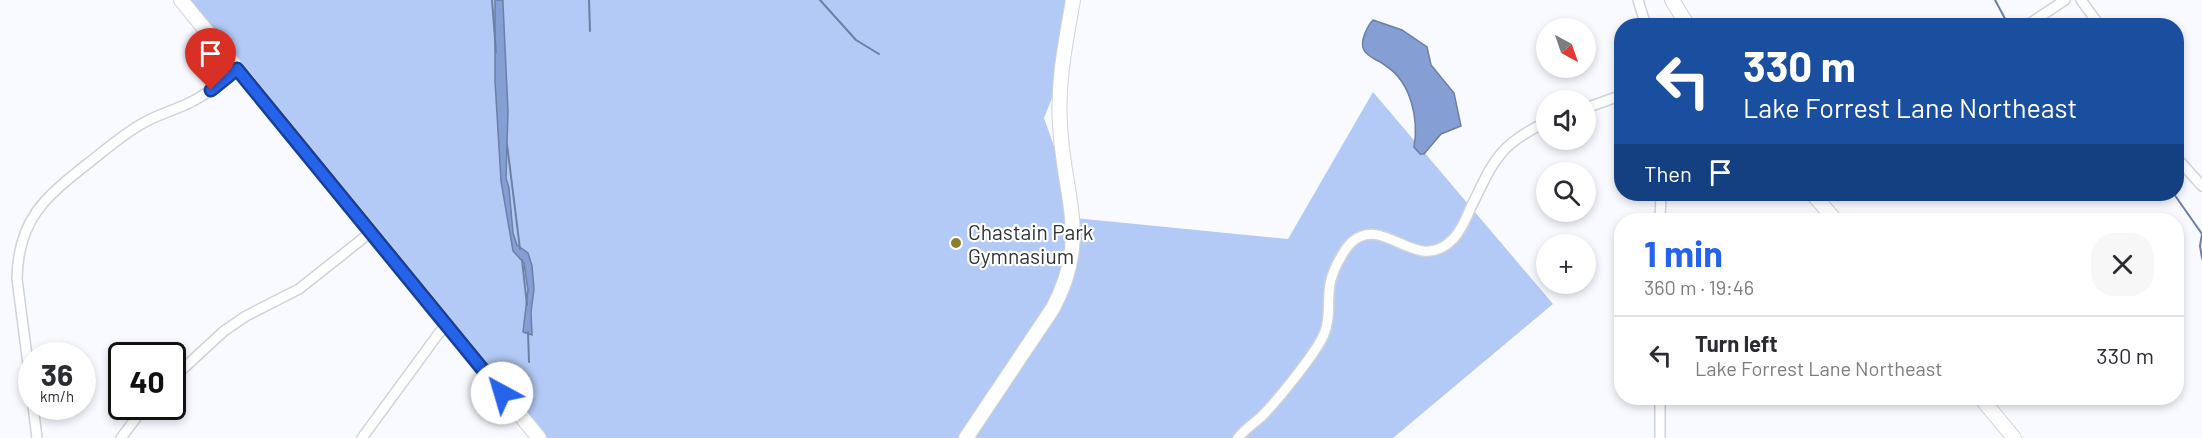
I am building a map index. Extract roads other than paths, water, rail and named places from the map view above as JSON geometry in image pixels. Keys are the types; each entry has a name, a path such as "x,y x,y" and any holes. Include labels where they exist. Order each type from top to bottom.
{"street":[{"path":"181,0 539,438"},
{"path":"966,438 1053,308 1064,289 1070,268 1074,230 1061,145 1059,97 1062,62 1073,0"},
{"path":"1638,0 1644,18"},
{"path":"2038,18 2066,0"},
{"path":"2081,0 2094,18"},
{"path":"1677,2 1684,18"},
{"path":"25,342 17,265 22,239 38,209 51,193 126,134 148,121 196,100 237,69"},
{"path":"1596,104 1614,98"},
{"path":"1238,438 1268,409 1322,339 1328,320 1332,274 1353,241 1364,235 1376,233 1417,250 1431,251 1444,246 1459,232 1493,163 1502,151 1525,132 1536,127"},
{"path":"2184,166 2202,186"},
{"path":"1820,201 1830,213"},
{"path":"186,366 224,332 246,316 299,289 371,232"},
{"path":"362,438 447,325"},
{"path":"1660,405 1660,438"},
{"path":"1986,405 2014,438"},
{"path":"35,420 37,438"},
{"path":"121,438 134,420"}],"waterway":[{"path":"492,0 496,52"},
{"path":"589,0 590,31"},
{"path":"820,0 856,40 879,54"},
{"path":"1995,0 2005,18"},
{"path":"507,144 520,249"},
{"path":"2179,201 2202,234 2200,246 2202,258"},
{"path":"522,260 527,305"},
{"path":"528,332 529,362"}],"place":[{"name":"Chastain Park Gymnasium","path":"956,243"}]}
